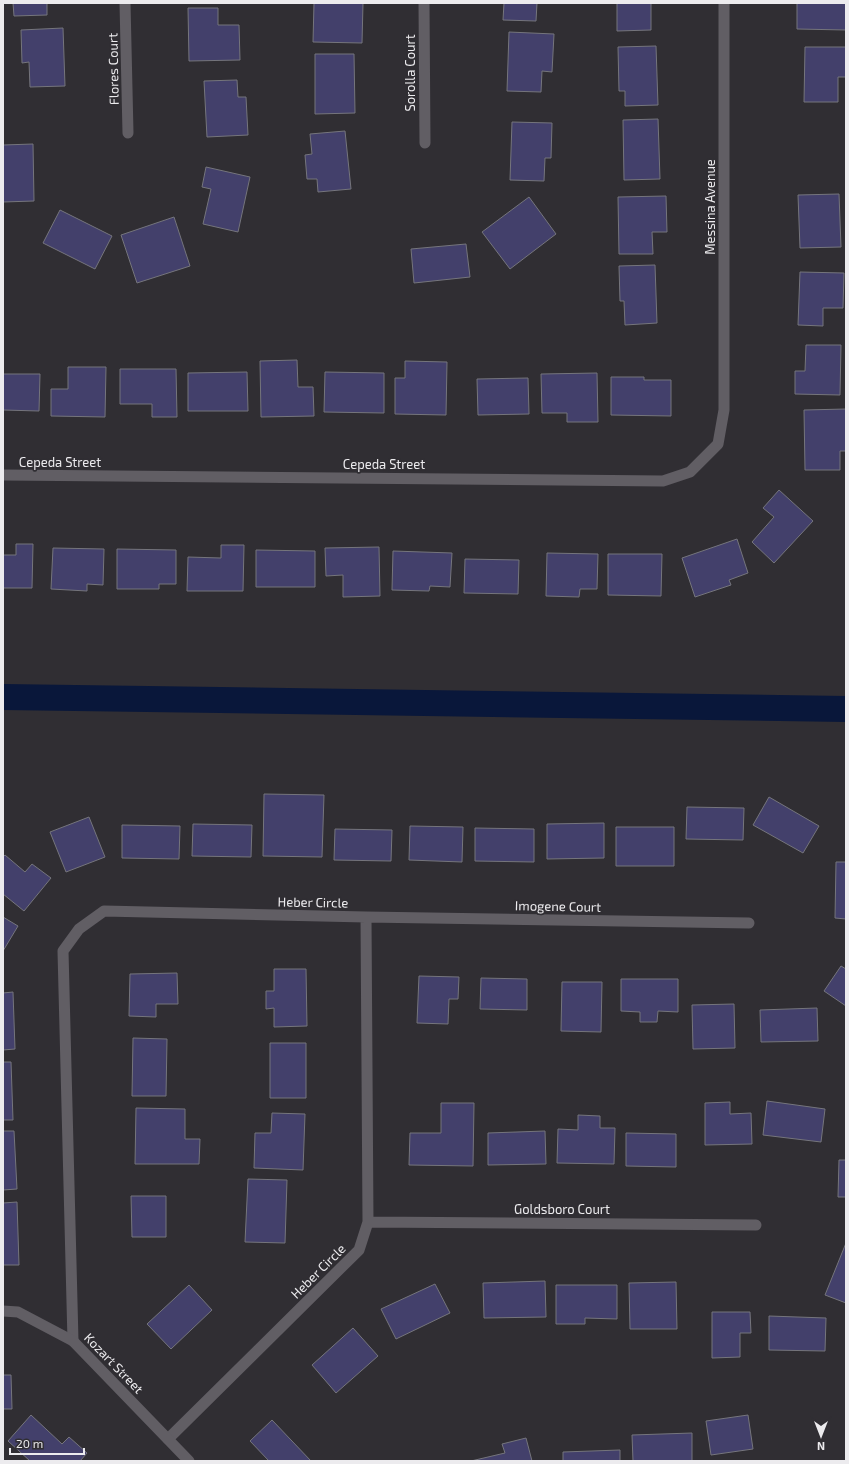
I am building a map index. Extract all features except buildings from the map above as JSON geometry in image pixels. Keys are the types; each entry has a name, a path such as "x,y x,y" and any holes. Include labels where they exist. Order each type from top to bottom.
{"street":[{"name":"Flores Court","path":"125,3 128,133"},
{"name":"Sorolla Court","path":"424,3 425,143"},
{"name":"Messina Avenue","path":"724,3 724,410"},
{"name":"Cepeda Street","path":"3,476 663,481 690,472 718,444 724,410"},
{"name":"Heber Circle","path":"73,1341 63,951 79,929 104,911 366,917 368,1222 359,1250 168,1439"},
{"name":"Imogene Court","path":"366,917 749,923"},
{"name":"Goldsboro Court","path":"368,1222 756,1225"},
{"name":"Kozart Street","path":"3,1311 18,1312 73,1341 189,1461"}],"waterway":[{"path":"3,697 846,709"}]}
